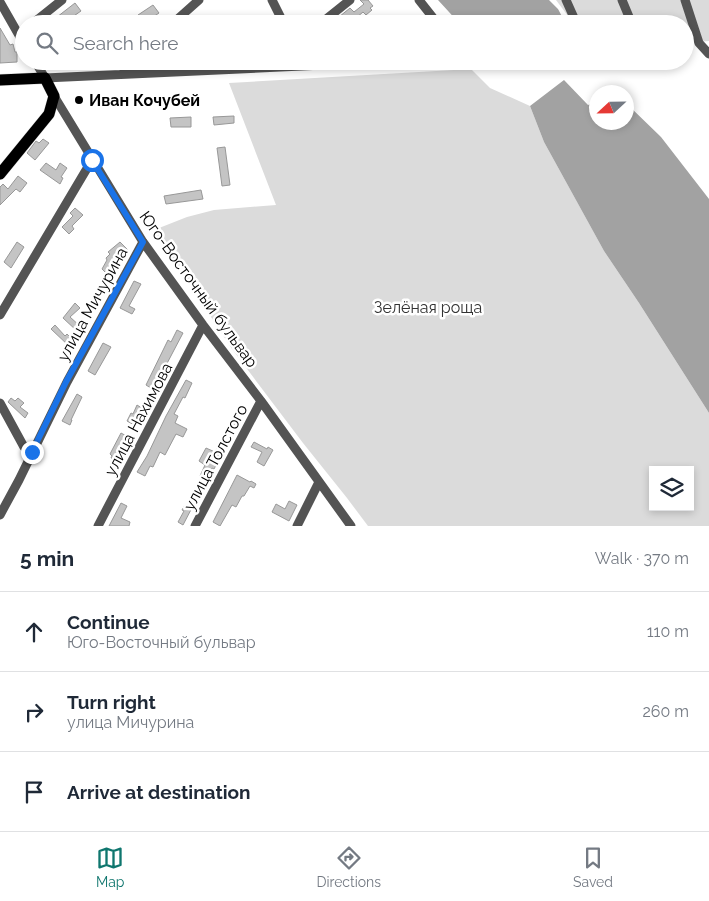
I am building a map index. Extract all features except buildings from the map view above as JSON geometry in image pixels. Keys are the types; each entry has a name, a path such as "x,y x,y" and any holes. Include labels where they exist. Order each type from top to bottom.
{"main road":[{"path":"0,80 46,78"},
{"name":"Юго-Восточный бульвар","path":"46,78 54,96"},
{"path":"0,174 49,114 54,96"}],"street":[{"path":"43,15 62,0"},
{"path":"182,15 199,0"},
{"path":"272,0 280,15"},
{"path":"331,15 350,0"},
{"path":"419,0 431,15"},
{"path":"566,0 573,15"},
{"path":"622,0 628,15"},
{"path":"686,0 691,15"},
{"path":"0,2 15,23"},
{"path":"694,25 700,43 709,54"},
{"name":"Юго-Восточный бульвар","path":"41,70 46,78"},
{"path":"122,74 126,70"},
{"path":"46,78 215,70"},
{"name":"Юго-Восточный бульвар","path":"54,96 143,242 351,526"},
{"path":"0,315 92,160"},
{"name":"улица Мичурина","path":"0,515 66,382 143,242"},
{"name":"улица Нахимова","path":"98,526 203,325"},
{"name":"улица Толстого","path":"196,526 261,401"},
{"path":"0,403 24,447 32,452"},
{"path":"297,526 319,482"}],"green space":[{"path":"556,0 709,0 709,41 694,42 694,15 567,15"},
{"name":"Зелёная роща","path":"472,70 490,88 530,106 544,142 604,251 709,413 709,526 368,526 232,349 154,230 187,217 214,210 276,205 229,83"}],"shaded area":[{"path":"438,0 549,0 561,15 452,15"},
{"path":"564,80 589,105 589,130 634,130 634,111 661,137 709,199 709,413 604,251 544,142 530,106"}],"place":[{"name":"Иван Кочубей","path":"79,100"}],"route":[{"path":"32,452 66,382 143,242 92,160"}]}
